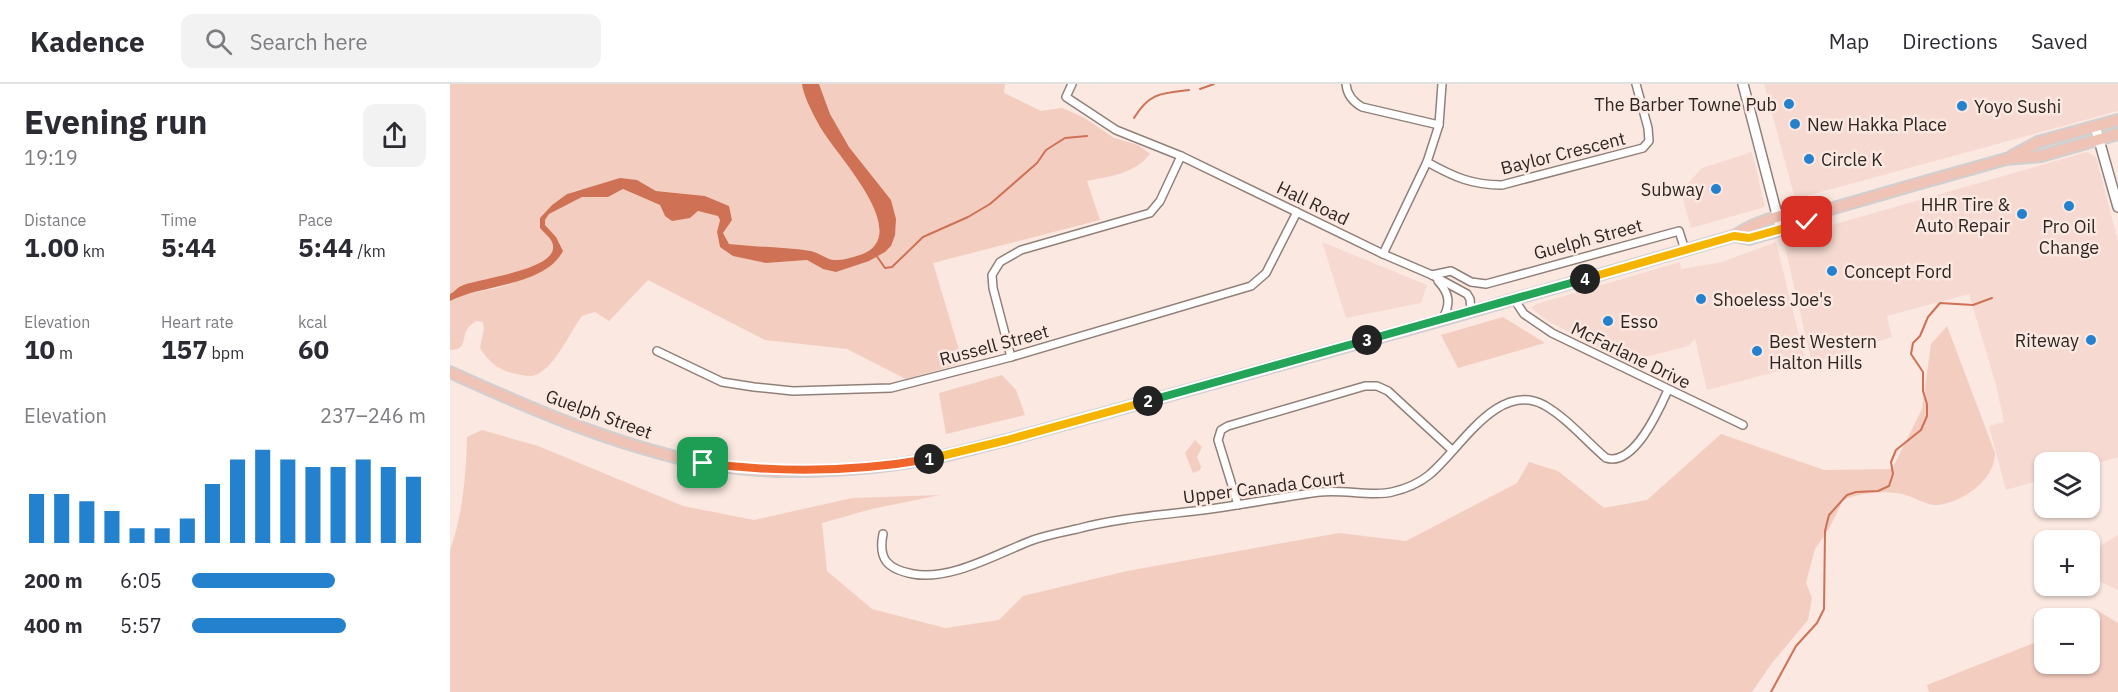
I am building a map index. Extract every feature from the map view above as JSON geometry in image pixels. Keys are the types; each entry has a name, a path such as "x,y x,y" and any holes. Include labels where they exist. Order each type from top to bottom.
{"main road":[{"name":"Guelph Street","path":"2006,159 2038,142 2118,120"},
{"name":"Guelph Street","path":"450,372 601,435 703,463 744,468 844,470 927,460 1442,320 1734,236 1748,227 1778,218 1804,211 1827,210 2006,159 2041,156 2118,134"},
{"name":"Guelph Street","path":"1734,236 1749,238 1781,230 1807,222 1827,210"}],"street":[{"name":"Hall Road","path":"1072,84 1066,97 1116,130 1181,156 1383,254 1432,275 1467,294 1471,311"},
{"path":"1346,84 1346,90 1354,102 1362,107 1439,124"},
{"path":"1383,254 1427,162 1439,124 1442,84"},
{"name":"Baylor Crescent","path":"1427,162 1453,177 1480,185 1502,185 1643,148 1649,141 1648,128 1636,84"},
{"path":"1743,84 1781,230"},
{"path":"2095,126 2118,207"},
{"path":"1011,357 993,288 992,275 1000,262 1021,250 1150,213 1160,201 1181,156"},
{"name":"Russell Street","path":"657,351 722,382 793,391 891,388 1011,357 1251,286 1266,273 1297,212"},
{"name":"Guelph Street","path":"1486,284 1679,231 1685,250"},
{"name":"Hall Road","path":"1432,275 1451,270 1471,282 1486,284"},
{"path":"1432,275 1444,288 1449,298 1448,309 1442,320"},
{"name":"McFarlane Drive","path":"1514,299 1524,314 1552,333 1743,425"},
{"path":"1238,505 1218,440 1225,426 1365,386 1377,386 1388,391 1452,450"},
{"name":"Upper Canada Court","path":"883,534 880,548 889,565 912,574 937,575 959,569 1036,539 1093,525 1322,492 1394,492 1410,487 1430,475 1452,450 1494,410 1509,402 1525,400 1550,409 1606,458 1619,459 1625,456 1650,427 1668,390"}],"shaded area":[{"path":"450,84 802,84 819,126 868,196 880,231 875,245 860,255 834,260 811,251 729,244 723,233 732,220 729,206 705,196 656,191 637,180 567,194 540,218 540,228 552,242 552,252 545,260 517,271 461,286 450,294"},
{"path":"802,84 819,84 830,114 849,147 891,200 896,219 895,235 891,246 885,252 869,261 836,272 823,269 807,260 766,263 733,256 720,247 717,232 720,220 718,216 698,211 690,218 672,221 665,216 660,205 623,189 608,197 582,197 549,214 545,225 556,237 563,251 554,263 542,272 511,283 463,295 450,301 450,294 461,286 517,272 545,260 552,252 552,242 540,228 540,218 567,194 620,178 637,180 656,191 705,196 729,206 732,220 723,233 729,244 811,251 834,260 860,255 875,245 880,231 876,214 856,176 819,126"},
{"path":"819,84 1005,84 1004,93 1041,111 1062,108 1083,117 1114,138 1138,145 1150,154 1144,161 1129,170 1087,181 1100,220 933,263 963,363 906,379 847,349 765,340 648,280 609,321 595,312 582,316 560,351 539,374 531,376 512,373 497,367 490,361 480,348 483,322 476,321 472,324 466,332 462,345 450,350 450,301 514,283 552,264 556,237 545,225 545,220 549,214 582,197 608,197 623,189 660,205 665,216 690,218 698,211 718,216 720,220 717,232 720,247 766,263 807,260 823,269 859,263 884,252 891,246 891,200 849,147 830,114"},
{"path":"1764,84 2118,84 2118,111 1795,199"},
{"path":"1752,152 1765,207 1691,228 1681,191 1702,168"},
{"path":"2087,152 2096,157 2118,241 2118,457 2100,463 2100,452 2034,452 2034,482 2006,490 1989,426 2004,422 1996,385 1969,294 1887,316 1892,337 1812,363 1783,239"},
{"path":"1322,242 1427,285 1421,303 1346,318"},
{"path":"1776,242 1806,364 1707,390 1695,339 1688,346 1627,362 1546,320 1531,307 1680,262 1681,269 1722,262"},
{"path":"1503,317 1545,343 1458,368 1441,335"},
{"path":"1947,326 1995,453 1990,472 1984,481 1967,494 1938,505 1888,492 1864,494 1843,500 1829,529 1815,549 1806,583 1812,598 1808,620 1772,663 1752,692 450,692 450,550 463,494 467,437 482,430 538,446 683,506 754,520 852,498 940,495 872,509 822,523 827,571 872,609 945,628 999,620 1023,596 1127,571 1339,533 1406,541 1517,483 1529,462 1558,471 1604,508 1647,500 1721,434 1824,470 1892,469 1922,409 1931,344"},
{"path":"1002,375 1016,390 1025,415 946,434 939,393"},
{"path":"1195,440 1202,447 1197,457 1201,467 1193,473 1185,453"},
{"path":"2118,535 2118,590 2100,582 2100,546"},
{"path":"2100,612 2118,623 2118,692 1929,692 1927,685 2034,643 2034,674 2100,674"}],"waterway":[{"path":"1200,89 1214,84"},
{"path":"1134,118 1151,99 1171,92 1189,90"},
{"path":"876,255 885,268 892,267 923,237 968,217 990,204 1037,163 1046,150 1065,138 1087,136"},
{"path":"1771,692 1796,646 1817,623 1824,609 1825,531 1829,515 1847,495 1856,492 1878,491 1889,486 1893,474 1891,462 1896,450 1921,430 1927,416 1923,372 1911,354 1913,343 1920,336 1928,317 1940,303 1973,305 1992,298"}],"place":[{"name":"The Barber Towne Pub","path":"1789,104"},
{"name":"Yoyo Sushi","path":"1962,106"},
{"name":"New Hakka Place","path":"1795,124"},
{"name":"Circle K","path":"1809,159"},
{"name":"Subway","path":"1716,189"},
{"name":"Pro Oil Change","path":"2069,206"},
{"name":"HHR Tire & Auto Repair","path":"2022,214"},
{"name":"Concept Ford","path":"1832,271"},
{"name":"Shoeless Joe's","path":"1701,299"},
{"name":"Esso","path":"1608,321"},
{"name":"Riteway","path":"2091,340"},
{"name":"Best Western Halton Hills","path":"1757,351"}],"route":[{"path":"703,463 777,470 844,470 927,460 1388,335 1734,236 1749,238 1807,222"}]}
